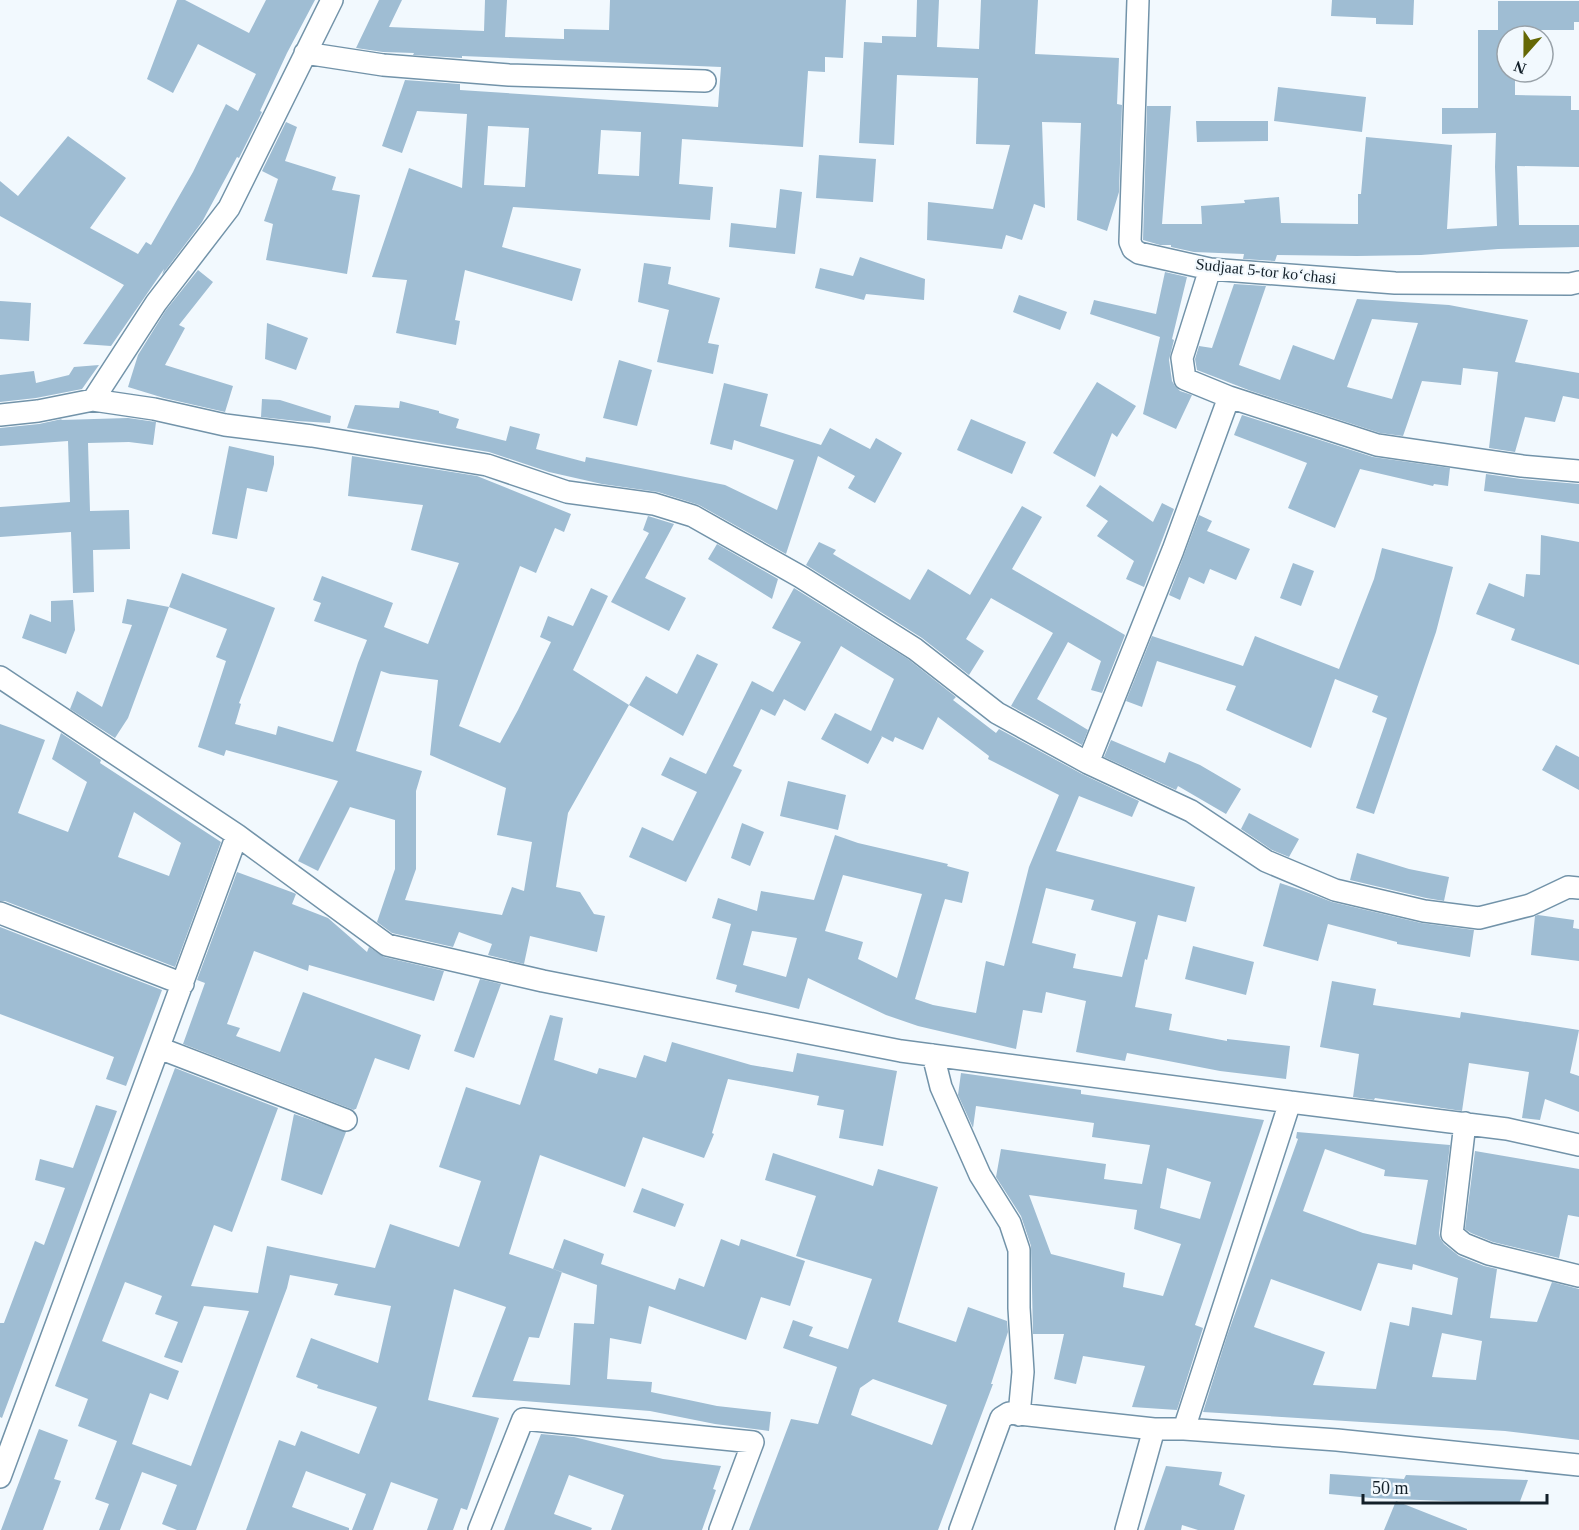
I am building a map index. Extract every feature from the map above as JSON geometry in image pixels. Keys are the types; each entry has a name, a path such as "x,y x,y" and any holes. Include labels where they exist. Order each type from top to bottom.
{"street":[{"path":"93,400 156,303 229,208 332,0"},
{"name":"Sudjaat 5-tor koʻchasi","path":"1138,0 1130,242 1133,249 1139,253 1210,269 1395,283 1570,284 1579,282"},
{"path":"304,53 383,65 509,75 705,81"},
{"path":"1210,269 1182,358 1185,379 1229,398 1377,445 1522,466 1579,471"},
{"path":"1088,763 1173,550 1229,398"},
{"path":"0,415 39,411 93,400 154,409 225,425 312,436 487,465 567,492 654,504 693,516 801,577 915,649 997,713 1088,763 1191,811 1266,861 1335,890 1424,911 1479,918 1530,905 1576,883"},
{"path":"0,677 237,835 387,945 543,981 901,1051 1465,1123 1507,1129 1579,1145"},
{"path":"0,1477 237,835"},
{"path":"0,913 183,984"},
{"path":"159,1048 346,1120"},
{"path":"933,1055 941,1087 980,1174 1010,1223 1019,1251 1019,1308 1023,1372 1019,1415"},
{"path":"1184,1429 1290,1102"},
{"path":"1465,1123 1452,1234 1464,1244 1489,1254 1579,1276"},
{"path":"960,1530 1000,1419 1009,1413 1154,1429 1184,1429 1337,1440 1579,1465"},
{"path":"479,1530 523,1419 753,1442 720,1530"},
{"path":"1126,1530 1154,1429"}],"building":[{"path":"177,0 185,0 249,33 266,0 315,0 287,53 239,158 237,157 202,222 162,275 164,269 111,346 83,344 124,285 0,216 0,181 18,196 68,136 126,178 90,228 138,254 146,242 151,245 193,172 226,104 238,111 256,74 198,44 173,93 147,79"},
{"path":"379,0 402,0 389,27 484,31 485,0 507,0 505,37 564,39 564,29 609,30 610,0 846,0 843,58 825,57 825,72 808,71 803,147 682,139 679,184 713,187 710,220 513,207 502,247 581,269 572,301 465,270 455,320 460,321 456,345 396,333 407,280 372,277 409,168 462,188 467,114 417,111 402,153 382,146 405,80 460,84 460,90 718,107 721,67 462,56 462,58 356,48","holes":["488,126 529,128 525,187 484,185","601,130 641,132 639,176 598,174"]},
{"path":"917,0 939,0 937,47 979,49 981,0 1038,0 1035,54 1119,58 1117,104 1122,105 1119,192 1107,231 1077,220 1081,123 1042,122 1045,208 1034,204 1022,240 1006,235 1002,249 927,240 928,202 993,209 1010,145 976,144 978,78 897,75 894,145 859,143 864,42 882,43 882,36 916,37"},
{"path":"1332,0 1414,0 1413,25 1376,24 1376,18 1331,16"},
{"path":"1498,1 1579,1 1579,22 1574,22 1574,30 1555,30 1555,24 1498,24"},
{"path":"1478,30 1495,30 1495,84 1515,84 1515,95 1571,96 1571,110 1579,110 1579,167 1517,166 1519,225 1579,225 1579,247 1498,249 1421,255 1277,255 1275,261 1243,259 1244,254 1194,252 1143,240 1147,106 1171,106 1162,224 1202,224 1201,206 1245,203 1244,200 1279,197 1281,223 1358,224 1358,194 1361,194 1366,137 1452,145 1447,229 1497,226 1496,133 1442,134 1442,108 1478,108"},
{"path":"1278,87 1366,97 1362,132 1274,121"},
{"path":"1196,121 1268,121 1268,141 1197,142"},
{"path":"286,122 297,127 285,161 336,177 332,190 360,195 347,274 266,260 273,224 264,221 278,179 262,171"},
{"path":"819,155 876,159 873,202 816,198"},
{"path":"780,189 802,192 795,254 729,247 731,223 776,228"},
{"path":"860,257 925,279 924,300 866,294 864,300 815,288 820,268 853,276"},
{"path":"644,263 671,267 668,284 720,298 708,343 719,345 713,374 657,362 669,310 638,302"},
{"path":"198,270 213,282 179,325 185,328 165,365 233,386 225,412 128,387 138,355 166,310"},
{"path":"1165,272 1187,277 1169,360 1175,386 1180,391 1192,395 1176,429 1143,414 1160,337 1090,314 1094,300 1156,314"},
{"path":"1234,284 1266,286 1239,365 1280,380 1293,345 1334,360 1357,299 1449,305 1528,320 1515,362 1579,373 1579,399 1563,396 1555,422 1525,417 1515,452 1489,448 1498,372 1463,368 1461,385 1422,381 1403,436 1380,433 1251,391 1197,370 1195,359 1199,346 1212,348","holes":["1372,319 1418,323 1392,399 1347,387"]},
{"path":"1019,295 1067,312 1060,330 1013,312"},
{"path":"0,301 31,303 29,341 0,339"},
{"path":"267,323 308,338 296,370 265,359"},
{"path":"619,360 652,370 637,426 603,418"},
{"path":"99,365 82,389 0,402 0,375 34,371 36,383 69,375 74,367"},
{"path":"1097,382 1136,406 1117,437 1112,433 1095,477 1053,453"},
{"path":"724,383 768,394 760,426 821,445 830,428 870,449 876,438 902,453 875,503 848,488 855,476 818,456 786,554 699,505 658,492 602,484 549,472 489,452 347,428 355,405 399,408 400,401 439,411 439,413 459,419 456,428 506,441 510,426 540,434 536,449 585,462 586,457 725,485 777,510 794,460 734,440 732,450 710,444"},
{"path":"262,399 280,400 331,416 330,423 261,417"},
{"path":"1242,415 1373,457 1450,468 1448,486 1434,484 1433,486 1360,469 1335,528 1288,508 1307,463 1234,435"},
{"path":"128,418 156,422 153,445 129,442 88,443 90,511 129,510 130,549 93,550 94,592 73,593 71,532 0,537 0,507 70,502 68,441 0,446 0,428 62,419"},
{"path":"971,419 1026,442 1012,474 957,450"},
{"path":"229,446 274,456 267,492 247,488 237,539 212,534"},
{"path":"352,456 477,476 571,514 564,532 555,528 536,573 520,566 459,726 500,743 551,642 540,637 548,616 573,626 591,588 608,596 573,670 629,705 568,813 556,887 580,892 594,914 605,916 597,952 530,936 524,964 488,955 492,944 459,932 453,947 392,933 377,922 395,869 395,820 350,807 318,871 298,861 338,781 226,750 224,756 198,747 226,661 216,657 227,629 169,607 182,573 275,608 239,703 241,704 235,724 276,735 278,726 333,742 367,640 314,621 321,603 313,600 322,576 393,603 384,627 428,644 459,563 411,550 423,505 348,496","holes":["381,671 438,680 430,755 506,788 497,835 532,842 524,891 512,887 502,915 405,900 416,869 416,791 422,771 356,751"]},
{"path":"1486,474 1579,484 1579,504 1484,491"},
{"path":"1100,485 1153,522 1162,503 1174,509 1144,587 1126,579 1134,561 1097,536 1108,521 1086,506"},
{"path":"1022,506 1042,517 1012,569 1125,635 1102,693 1091,690 1101,661 1068,642 1037,699 1088,730 1082,745 1011,706 1053,633 991,598 966,639 984,651 969,675 922,638 806,565 819,542 836,550 833,554 910,600 928,569 970,595"},
{"path":"1199,515 1212,521 1207,531 1250,549 1236,580 1210,569 1204,584 1189,577 1180,600 1169,595"},
{"path":"648,516 674,524 645,578 686,598 669,631 611,602 649,533 643,530"},
{"path":"1541,535 1579,542 1579,665 1511,640 1515,629 1476,614 1489,583 1524,597 1526,574 1540,575"},
{"path":"717,544 778,579 772,599 708,559"},
{"path":"1382,548 1453,567 1436,632 1374,814 1356,808 1387,718 1372,712 1378,696 1335,679 1311,748 1226,710 1236,686 1157,661 1142,707 1126,701 1152,636 1243,666 1255,636 1339,669 1374,579"},
{"path":"1293,563 1314,571 1301,606 1280,598"},
{"path":"794,588 908,659 956,697 953,700 996,733 999,729 1082,774 1139,801 1132,817 1079,796 1056,851 1195,887 1186,922 1158,915 1147,960 1145,959 1135,1007 1172,1014 1169,1030 1227,1041 1227,1039 1290,1046 1286,1079 1220,1071 1127,1053 1125,1061 1076,1052 1086,1001 1046,992 1042,1013 1023,1010 1016,1049 918,1026 886,1015 808,978 799,1009 735,992 737,985 716,979 731,924 712,918 718,898 757,911 761,891 814,900 835,835 858,843 948,864 947,866 969,872 962,903 945,899 915,999 933,1005 976,1013 986,961 1004,966 1029,867 1059,795 988,759 989,756 938,717 923,750 895,737 893,742 881,736 868,764 821,739 835,713 871,731 894,679 841,646 805,711 784,699 775,716 761,709 733,766 742,770 686,882 629,857 642,827 673,841 697,792 661,775 670,757 706,774 752,681 773,692 801,642 772,628","holes":["843,875 922,894 897,978 858,959 863,942 825,931","1046,888 1094,900 1091,910 1136,922 1122,977 1073,968 1076,954 1032,943","752,931 797,938 786,977 743,965"]},
{"path":"127,599 169,607 128,718 115,738 70,709 77,691 102,707 132,625 122,623"},
{"path":"73,600 75,630 66,654 22,638 30,614 51,622 51,601"},
{"path":"697,654 718,664 683,736 629,705 646,676 677,694"},
{"path":"0,724 45,740 18,813 68,832 87,782 52,759 61,733 101,760 100,763 221,842 175,967 0,901","holes":["134,812 181,843 169,876 118,857"]},
{"path":"1111,740 1165,763 1169,752 1200,765 1241,789 1226,814 1178,786 1176,790 1104,757"},
{"path":"1556,745 1579,757 1579,790 1542,770"},
{"path":"788,781 846,795 838,830 780,816"},
{"path":"1249,813 1299,839 1289,857 1272,850 1241,829"},
{"path":"742,823 764,832 750,866 731,858"},
{"path":"1357,853 1409,869 1449,877 1444,901 1350,880"},
{"path":"237,872 296,894 292,904 328,918 367,952 369,947 384,957 444,971 434,1001 309,965 308,971 254,951 227,1024 240,1028 236,1036 280,1052 303,992 421,1035 409,1070 375,1058 354,1110 183,1044 205,983 197,980"},
{"path":"1280,883 1332,902 1421,923 1474,930 1470,957 1397,944 1397,942 1328,924 1318,961 1263,946"},
{"path":"1535,916 1574,920 1573,928 1579,929 1579,961 1531,955"},
{"path":"0,927 162,990 126,1086 106,1079 114,1057 0,1014"},
{"path":"1193,946 1254,962 1246,995 1185,979"},
{"path":"480,979 501,984 474,1058 454,1051"},
{"path":"1332,981 1376,989 1373,1005 1460,1018 1461,1012 1579,1030 1570,1073 1579,1076 1579,1112 1545,1099 1540,1120 1522,1118 1529,1072 1469,1063 1462,1111 1375,1098 1374,1100 1353,1097 1359,1054 1320,1047"},
{"path":"550,1015 563,1018 554,1060 597,1074 599,1068 636,1078 644,1055 666,1062 672,1042 751,1065 793,1072 797,1053 897,1071 883,1146 839,1138 844,1110 817,1105 819,1096 728,1079 712,1133 714,1134 704,1158 643,1137 625,1187 540,1155 509,1254 553,1269 564,1239 604,1254 601,1264 675,1290 679,1278 704,1287 721,1239 739,1246 741,1239 805,1261 790,1306 761,1297 746,1340 649,1306 641,1344 610,1338 607,1379 652,1382 651,1392 717,1406 771,1412 769,1431 715,1424 650,1411 472,1397 506,1307 454,1289 428,1400 499,1418 467,1510 461,1508 453,1530 427,1530 438,1499 391,1482 373,1530 352,1530 366,1494 306,1471 292,1507 349,1528 349,1530 246,1530 279,1440 295,1446 301,1431 359,1454 377,1407 317,1388 318,1385 296,1377 311,1338 378,1363 391,1306 334,1295 338,1284 290,1275 196,1530 177,1530 162,1524 177,1485 142,1472 120,1530 99,1530 109,1504 95,1499 117,1441 78,1426 88,1399 55,1386 175,1068 278,1108 232,1232 214,1225 191,1286 258,1293 267,1246 375,1268 390,1224 459,1247 481,1181 439,1167 466,1087 520,1105","holes":["562,1272 597,1285 594,1324 574,1323 570,1385 513,1381 529,1337 539,1338","125,1282 162,1296 155,1314 178,1322 164,1357 182,1363 204,1306 249,1311 191,1466 132,1444 150,1393 168,1400 179,1371 102,1341"]},
{"path":"961,1073 1081,1090 1081,1094 1264,1120 1195,1325 1203,1328 1177,1410 1132,1407 1145,1366 1083,1356 1076,1384 1054,1379 1064,1334 1033,1334 1031,1246 1021,1216 996,1177 1001,1149 1106,1164 1104,1179 1142,1184 1150,1145 1092,1137 1094,1123 976,1106 973,1128 958,1095","holes":["1167,1168 1211,1182 1200,1219 1160,1208","1029,1195 1137,1210 1134,1229 1181,1244 1163,1296 1123,1287 1125,1273 1051,1254"]},
{"path":"96,1105 117,1111 2,1418 0,1417 0,1323 4,1323 35,1241 44,1245 65,1188 35,1180 40,1159 73,1168"},
{"path":"294,1114 346,1132 322,1195 281,1180"},
{"path":"1297,1132 1450,1145 1440,1238 1459,1256 1497,1269 1490,1318 1537,1322 1552,1282 1579,1289 1579,1440 1505,1431 1203,1412 1227,1336 1298,1139 1296,1138","holes":["1325,1149 1385,1170 1384,1176 1428,1180 1416,1245 1363,1233 1303,1211","1378,1263 1412,1270 1413,1264 1458,1278 1452,1315 1412,1307 1409,1326 1390,1322 1376,1389 1313,1385 1325,1352 1254,1327 1271,1279 1361,1311","1442,1333 1482,1341 1476,1380 1432,1377"]},
{"path":"1475,1151 1579,1169 1579,1217 1568,1215 1559,1258 1493,1242 1465,1229"},
{"path":"773,1153 873,1186 878,1169 938,1187 898,1322 956,1342 968,1307 1007,1321 1008,1332 991,1384 993,1384 938,1530 749,1530 791,1419 818,1424 837,1367 783,1348 793,1320 813,1327 809,1336 848,1349 872,1279 796,1256 816,1196 765,1180","holes":["873,1379 947,1405 932,1445 851,1415 860,1388"]},
{"path":"642,1188 684,1204 675,1227 633,1212"},
{"path":"39,1429 68,1440 54,1479 61,1481 43,1530 1,1530"},
{"path":"541,1434 574,1437 663,1459 721,1466 713,1489 716,1490 702,1530 611,1530 624,1495 569,1475 554,1514 592,1528 591,1530 504,1530"},
{"path":"1166,1466 1222,1472 1219,1485 1245,1495 1234,1530 1198,1530 1182,1525 1181,1530 1144,1530"},
{"path":"1330,1474 1404,1479 1406,1475 1528,1480 1519,1504 1329,1494"},
{"path":"1396,1501 1467,1529 1467,1530 1384,1530"}]}
